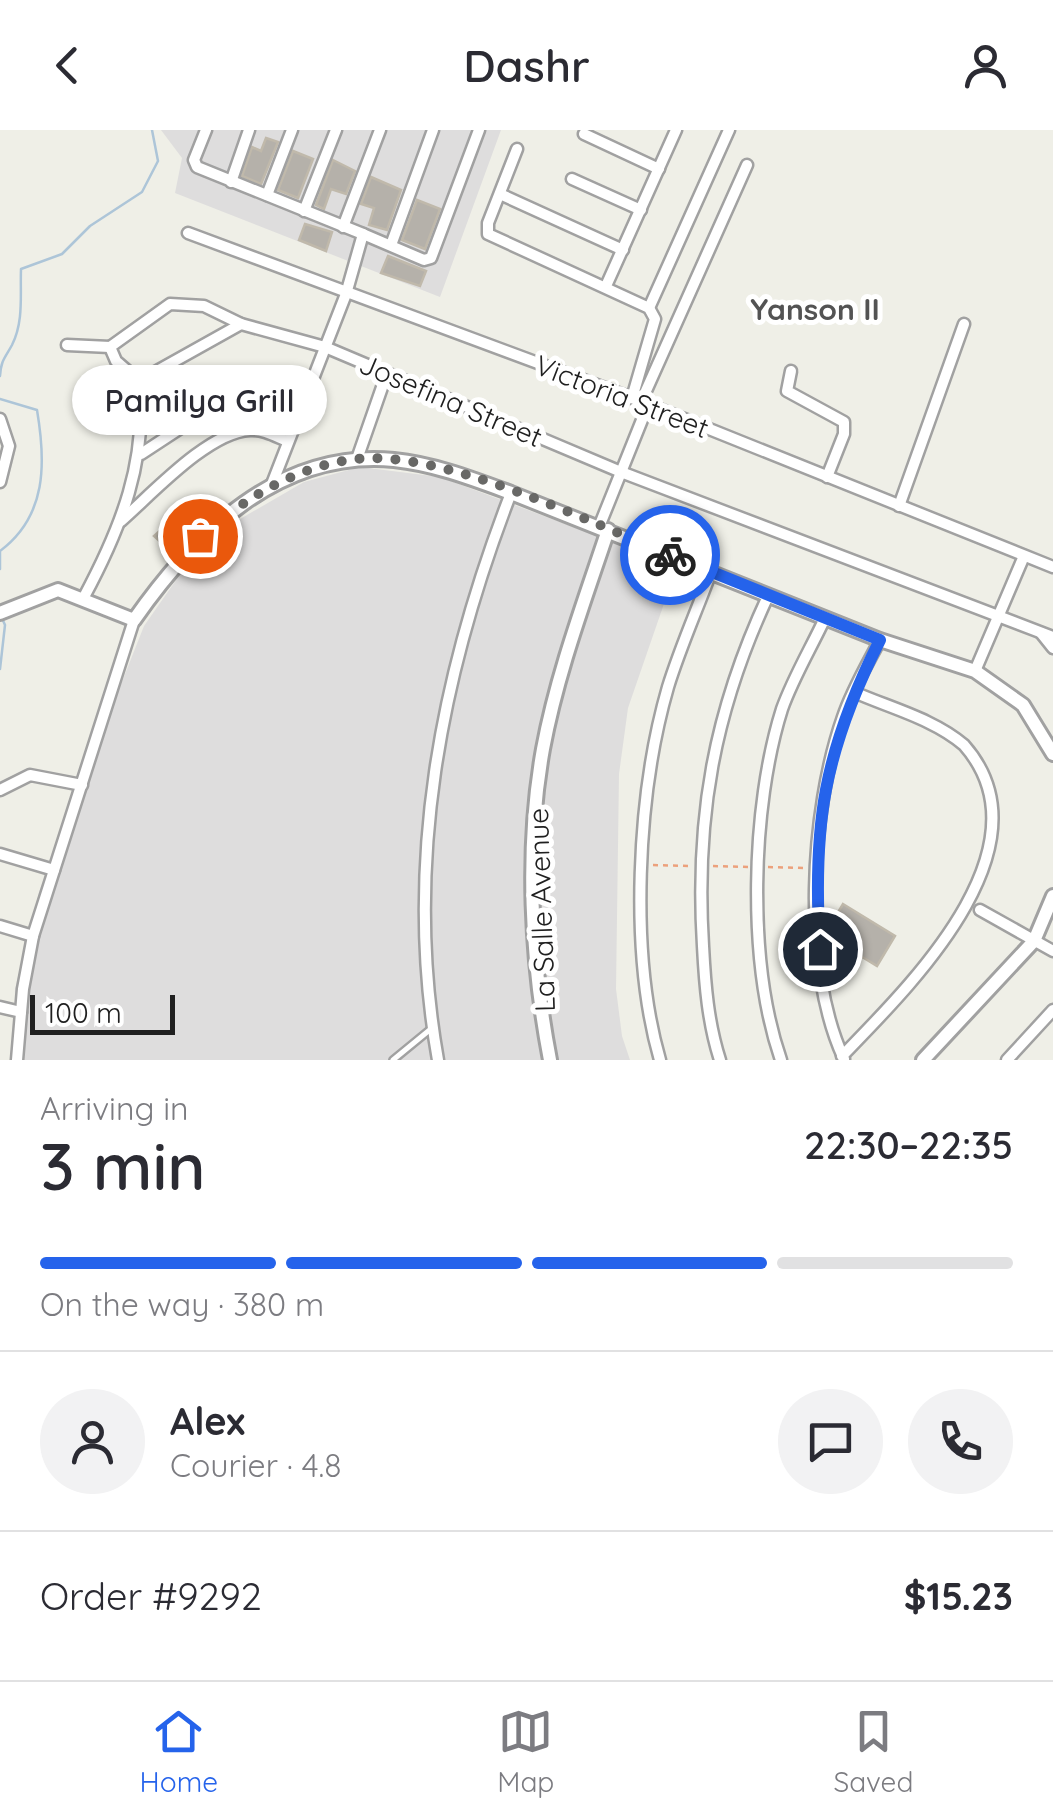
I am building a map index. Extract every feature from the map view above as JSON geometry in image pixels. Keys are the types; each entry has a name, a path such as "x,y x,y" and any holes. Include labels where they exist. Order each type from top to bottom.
{"street":[{"path":"206,130 194,164 424,260 431,258 479,130"},
{"path":"231,182 249,130"},
{"path":"267,196 292,130"},
{"path":"304,211 336,130"},
{"path":"343,227 380,130"},
{"path":"391,245 432,130"},
{"path":"606,286 676,130"},
{"path":"650,308 729,130"},
{"path":"584,134 659,170"},
{"path":"517,149 488,222 492,239 606,286 650,308 656,319 640,402 604,529"},
{"path":"640,402 747,164"},
{"path":"572,179 641,210"},
{"path":"500,194 623,250"},
{"name":"Victoria Street","path":"188,233 640,402 1053,567"},
{"path":"272,484 346,294 363,234"},
{"name":"Josefina Street","path":"110,347 170,304 204,306 241,324 326,347 621,472 1053,637"},
{"path":"139,381 241,324"},
{"path":"899,506 964,324"},
{"path":"67,345 110,347 116,361 139,381 141,454 121,521 84,597"},
{"path":"791,372 787,391 844,422 844,434 827,477"},
{"path":"357,459 387,373"},
{"path":"141,454 237,391 269,393 300,408"},
{"path":"0,419 5,443 1,481"},
{"path":"121,521 194,458 236,432 265,431 287,442"},
{"path":"17,1060 20,1012 33,936 134,620 200,536 272,484 357,459 396,460 450,471 880,640 975,671 1023,705 1053,754"},
{"path":"438,1060 432,1028 425,881 436,746 462,632 511,493"},
{"name":"La Salle Avenue","path":"550,1060 536,942 538,797 543,750 563,664 604,529"},
{"path":"975,671 1024,556"},
{"path":"660,1060 648,995 642,864 649,795 668,687 712,572"},
{"path":"2,612 50,591 84,597 134,620"},
{"path":"720,1060 706,994 700,866 708,784 737,663 768,596"},
{"path":"781,1060 766,998 759,867 765,794 782,709 825,618"},
{"path":"1040,632 1053,648"},
{"path":"843,1058 826,1000 817,868 826,779 854,692 880,640"},
{"path":"854,692 937,727 966,746 998,789 1003,807"},
{"path":"0,790 30,775 82,785"},
{"path":"0,854 54,870"},
{"path":"843,1058 980,910 987,896"},
{"path":"922,1060 1034,941 1053,896"},
{"path":"980,910 1053,951"},
{"path":"0,926 33,936"},
{"path":"0,1007 20,1012"},
{"path":"1007,1060 1053,1010"}],"lane":[{"path":"394,1060 432,1028"}],"path":[{"path":"642,864 817,868"}],"shaded area":[{"path":"161,130 501,130 440,297 175,193 182,158"},
{"path":"360,467 440,477 677,566 628,708 619,774 616,989 622,1036 630,1060 14,1060 15,989 39,892 144,626 188,563 223,529 304,482"}],"building":[{"path":"266,138 278,142 261,184 242,176 252,147 261,151"},
{"path":"293,151 313,159 298,198 278,190"},
{"path":"333,160 355,171 346,194 331,189 324,209 316,205"},
{"path":"371,177 401,190 387,230 369,225 374,208 361,204"},
{"path":"417,200 440,209 425,249 402,240"},
{"path":"305,224 332,232 326,251 299,240"},
{"path":"388,256 426,271 420,286 381,273"},
{"path":"172,520 182,528 165,546 154,536"},
{"path":"843,904 895,936 877,966 825,934"}],"waterway":[{"path":"0,376 18,327 21,269 62,254 90,226 142,192 158,161 152,130"},
{"path":"0,399 37,410 42,449 35,505 27,522 0,551 0,569"},
{"path":"0,669 5,625 1,616"}],"way so far":[{"path":"200,536 272,484 357,459 396,460 450,471 670,555"}],"place":[{"name":"Pamilya Grill","path":"200,536"}],"district":[{"name":"Yanson II","path":"815,309"}],"route":[{"path":"670,555 880,640 843,716 826,779 817,868 820,949"}]}
